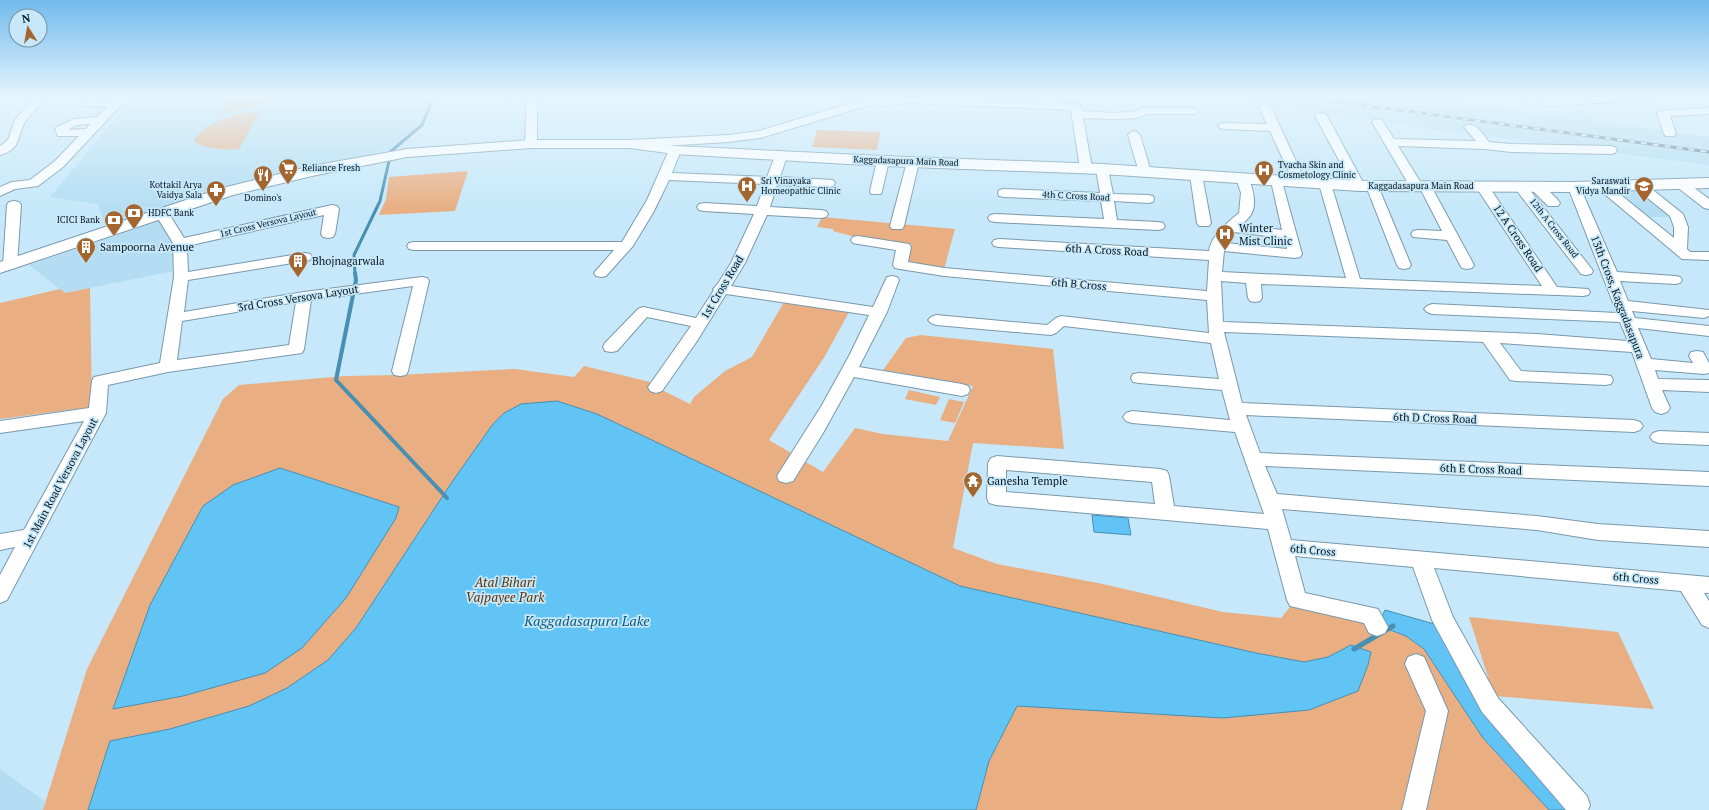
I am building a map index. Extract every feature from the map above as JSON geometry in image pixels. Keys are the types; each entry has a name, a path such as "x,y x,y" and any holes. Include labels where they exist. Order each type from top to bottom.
{"main road":[{"name":"Kaggadasapura Main Road","path":"5,266 161,212 228,191 365,161 430,151 532,144 630,144 675,150 883,161 1086,168 1300,183 1366,186 1574,187 1709,183"}],"street":[{"path":"0,151 13,142 15,134"},
{"path":"0,192 12,186 34,183 58,164 87,134"},
{"path":"72,150 80,148 87,143 94,134"},
{"path":"532,134 532,144"},
{"path":"630,144 740,138 761,134"},
{"path":"1080,134 1086,168"},
{"path":"1279,134 1300,183"},
{"path":"1332,134 1366,186 1404,265"},
{"path":"1385,134 1421,186 1452,236 1467,265"},
{"path":"1476,134 1485,145"},
{"path":"1134,135 1145,172"},
{"path":"1390,142 1485,145 1511,148 1611,150"},
{"path":"601,273 626,246 652,205 675,150"},
{"name":"1st Cross Road","path":"656,387 700,323 720,289 738,263 762,210 781,156"},
{"path":"876,191 883,161"},
{"path":"897,226 913,162"},
{"path":"1102,169 1111,224"},
{"path":"1196,175 1204,223"},
{"path":"665,176 828,183"},
{"path":"1217,251 1230,228 1245,214 1247,193 1242,178"},
{"path":"1230,228 1290,235 1277,181"},
{"path":"1325,184 1354,282"},
{"path":"1681,184 1709,205"},
{"path":"1638,185 1676,214 1681,227 1680,250"},
{"path":"1601,186 1687,256 1709,256"},
{"name":"12 A Cross Road","path":"1482,187 1552,291"},
{"name":"12th A Cross Road","path":"1520,187 1586,271"},
{"path":"1537,187 1553,203"},
{"name":"13th Cross, Kaggadasapura","path":"1574,187 1611,276 1661,408"},
{"name":"4th C Cross Road","path":"1004,193 1148,199"},
{"path":"5,266 14,205"},
{"path":"704,207 821,214"},
{"name":"1st Cross Versova Layout","path":"180,243 332,209 328,234"},
{"path":"161,212 180,243 181,277 168,367 296,349 304,296"},
{"path":"995,218 1158,226"},
{"path":"1418,234 1452,236"},
{"name":"6th A Cross Road","path":"999,243 1295,254 1290,235"},
{"name":"6th B Cross","path":"858,240 904,247 900,265 944,272 1214,296"},
{"path":"414,246 626,246"},
{"name":"6th Cross","path":"1217,251 1214,276 1217,333 1228,385 1235,410 1270,501 1283,547 1709,585"},
{"path":"181,277 305,257"},
{"path":"1214,276 1253,279 1583,292"},
{"path":"1611,276 1675,280"},
{"path":"1253,279 1255,298"},
{"path":"786,476 806,448 850,371 879,312 892,280"},
{"name":"3rd Cross Versova Layout","path":"175,318 304,296 422,281 400,371"},
{"path":"720,289 879,312"},
{"path":"1500,289 1537,339"},
{"path":"1432,309 1519,313 1625,315 1704,313"},
{"path":"611,347 643,312 700,323"},
{"path":"1625,315 1709,331"},
{"path":"936,320 1050,330 1061,321 1217,333 1488,337 1537,339 1638,347"},
{"path":"1488,337 1516,376 1605,380"},
{"path":"1644,364 1704,369 1697,356"},
{"name":"1st Main Road Versova Layout","path":"0,594 97,413 100,381 168,367"},
{"path":"850,371 962,390"},
{"path":"1139,378 1228,385"},
{"path":"1652,384 1709,386"},
{"name":"6th D Cross Road","path":"1235,410 1634,426"},
{"path":"0,427 97,413"},
{"path":"1132,417 1242,427"},
{"path":"1659,437 1709,439"},
{"name":"6th E Cross Road","path":"1253,459 1709,479"},
{"path":"1166,513 1160,476 996,463 996,498 1166,513 1276,522"},
{"path":"1270,501 1538,523 1598,532 1709,539"},
{"path":"0,542 31,537"},
{"path":"1283,547 1297,600 1371,616 1377,627"},
{"path":"1420,559 1443,620 1490,705 1578,805"},
{"path":"1686,582 1709,619"},
{"path":"1414,810 1436,711 1416,664"}],"shaded area":[{"path":"103,134 409,134 389,150 241,183 106,227 98,204 50,197"},
{"path":"1467,134 1687,134 1709,137 1709,165"},
{"name":"Saraswati Vidya Mandir","path":"1614,189 1640,189 1675,217 1647,217"},
{"path":"162,220 177,244 179,270 65,293 29,265"},
{"path":"0,769 46,802 43,810 0,810"}],"green space":[{"path":"200,134 248,134 239,149 208,147 197,144 194,139"},
{"path":"816,134 880,134 877,150 812,147"},
{"path":"468,171 455,211 379,215 386,199 389,177"},
{"path":"822,217 955,229 944,269 905,262 912,245 855,237 833,231 833,229 817,227"},
{"path":"90,288 92,407 0,419 0,303 60,289 65,293"},
{"name":"Atal Bihari Vajpayee Park","path":"784,302 849,312 825,356 769,440 823,472 855,428 883,434 948,441 973,386 883,370 906,338 921,335 1053,349 1064,449 973,443 953,548 997,564 1103,584 1223,612 1281,618 1291,606 1385,628 1406,636 1424,649 1483,738 1549,810 43,810 87,669 223,399 239,385 345,376 515,369 574,377 584,366 650,382 649,386 656,387 690,404 694,397 725,371 752,357"},
{"path":"909,390 940,397 936,405 905,399"},
{"path":"949,399 964,402 955,423 940,420"},
{"path":"1469,617 1618,632 1654,709 1494,696"}],"water":[{"name":"Kaggadasapura Lake","path":"557,401 597,414 960,586 1256,653 1304,662 1328,657 1351,645 1371,652 1368,665 1358,691 1309,710 1223,718 1017,706 989,761 976,810 88,810 110,741 170,729 249,706 287,688 328,660 356,628 452,482 493,424 504,413 521,404"},
{"path":"280,468 399,507 396,518 346,598 302,648 265,673 183,696 113,709 150,605 203,506 233,485"},
{"path":"1092,515 1128,518 1131,535 1094,532"},
{"path":"1385,610 1438,625 1578,810 1549,810 1483,738 1424,649 1406,636 1385,628 1380,621"}],"waterway":[{"path":"390,152 412,134"},
{"path":"355,274 354,255 380,201 389,161"},
{"path":"355,273 356,280 336,380 447,498"},
{"path":"1354,649 1393,626"}],"railway":[{"path":"1575,134 1709,152"}],"place":[{"name":"Reliance Fresh","path":"288,185"},
{"name":"Tvacha Skin and Cosmetology Clinic","path":"1264,187"},
{"name":"Domino's","path":"263,192"},
{"name":"Sri Vinayaka Homeopathic Clinic","path":"747,203"},
{"name":"Saraswati Vidya Mandir","path":"1644,203"},
{"name":"Kottakil Arya Vaidya Sala","path":"216,207"},
{"name":"HDFC Bank","path":"134,230"},
{"name":"ICICI Bank","path":"114,237"},
{"name":"Winter Mist Clinic","path":"1225,251"},
{"name":"Sampoorna Avenue","path":"86,264"},
{"name":"Bhojnagarwala","path":"298,278"},
{"name":"Ganesha Temple","path":"973,498"}]}
